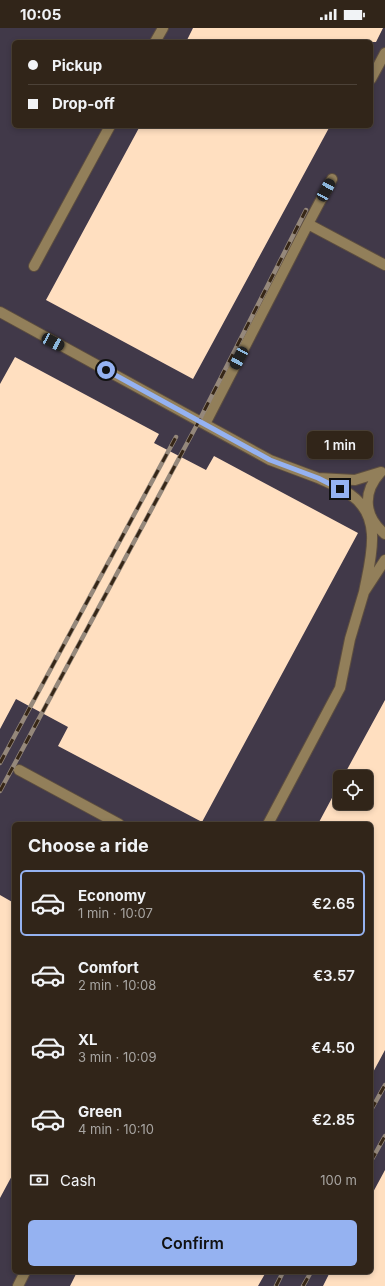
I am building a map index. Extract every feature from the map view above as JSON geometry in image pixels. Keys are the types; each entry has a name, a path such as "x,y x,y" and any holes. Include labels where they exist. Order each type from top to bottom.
{"street":[{"path":"156,40 163,28"},
{"path":"373,75 385,53"},
{"path":"34,266 109,128"},
{"path":"204,424 332,179"},
{"path":"308,224 385,264"},
{"path":"0,312 270,460 318,478 351,494 362,504 377,527 385,534"},
{"path":"318,478 355,480 383,471"},
{"path":"269,822 340,688 350,639 364,592 373,536 367,505 368,493 372,481 383,471"},
{"path":"364,592 385,560"},
{"path":"19,770 116,822"},
{"path":"18,1286 24,1274"}],"shaded area":[{"path":"0,28 385,28 385,1286 0,1286"}],"building":[{"path":"193,28 383,28 376,42 373,42 373,40 187,40"},
{"path":"139,128 329,128 193,379 46,300"},
{"path":"15,357 159,434 154,443 206,470 214,456 358,533 202,822 58,746 68,727 16,699 0,729 0,384"},
{"path":"385,700 385,1050 373,1072 373,822 319,822 333,796 333,810 373,810 373,770 347,770"},
{"path":"0,895 12,902 12,1176 0,1198"},
{"path":"385,1170 385,1286 323,1286 329,1274 373,1274 373,1192"},
{"path":"76,1274 265,1274 258,1286 70,1286"}],"railway":[{"path":"0,791 199,421 306,210"},
{"path":"0,763 176,437"},
{"path":"373,1106 385,1085"},
{"path":"373,1157 385,1136"},
{"path":"276,1286 282,1274"},
{"path":"303,1286 310,1274"}],"route":[{"path":"106,370 270,460 318,478 340,489"}]}
